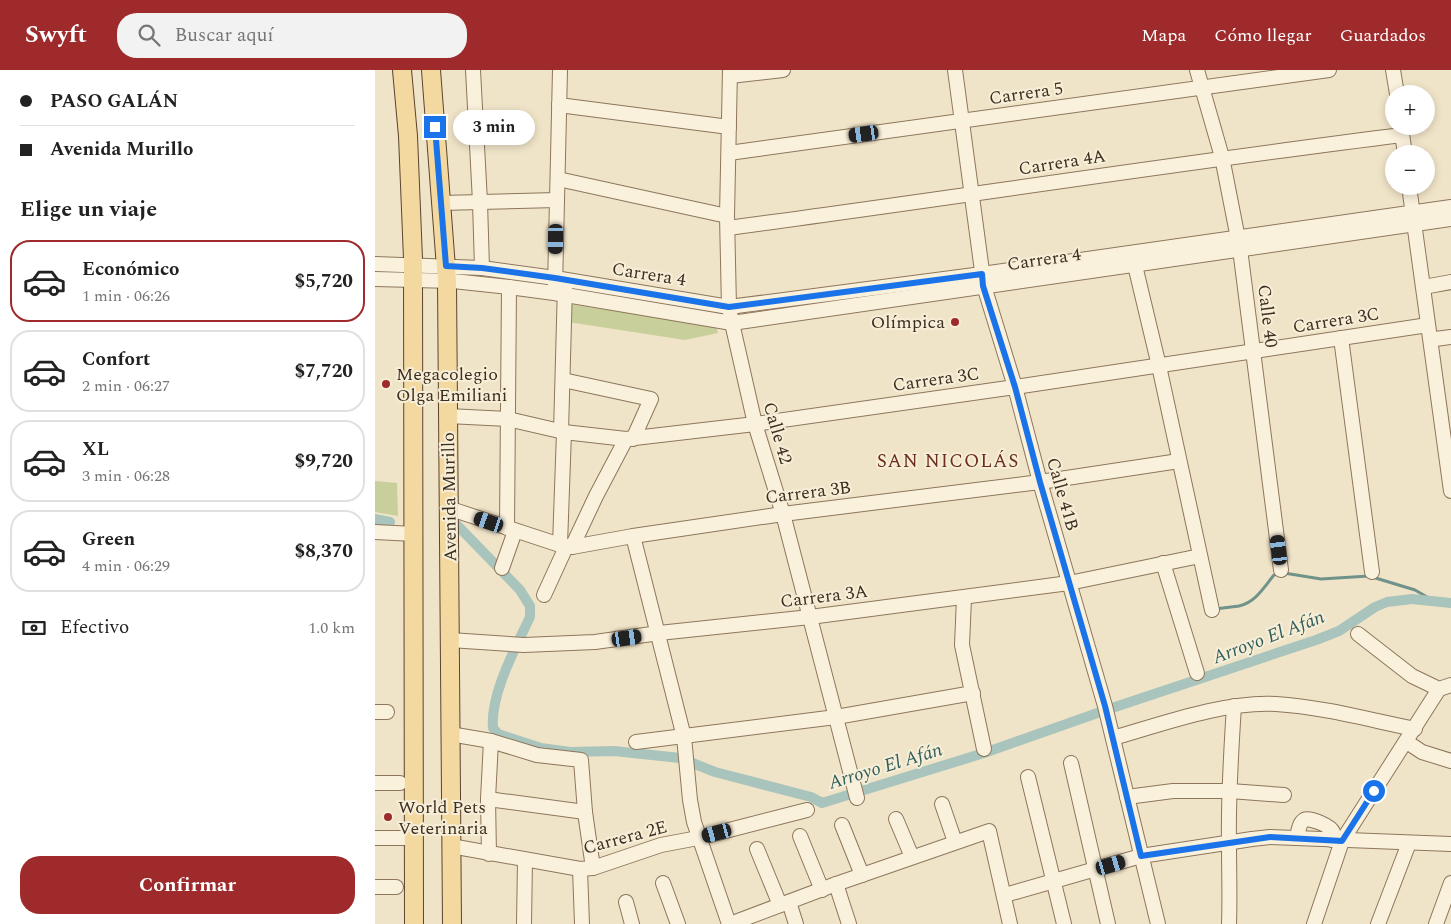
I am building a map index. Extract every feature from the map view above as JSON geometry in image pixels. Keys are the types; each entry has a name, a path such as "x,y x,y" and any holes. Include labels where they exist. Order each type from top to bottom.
{"main road":[{"name":"Avenida Murillo","path":"402,70 416,273 414,924"},
{"name":"Avenida Murillo","path":"431,70 441,203 448,416 452,924"}],"street":[{"path":"409,70 415,136 422,924"},
{"path":"422,70 443,273 444,924"},
{"path":"473,70 482,268"},
{"path":"560,70 557,200 566,546"},
{"path":"730,73 783,70"},
{"name":"Calle 41B","path":"955,70 960,121 983,280 1105,706 1158,924"},
{"name":"Calle 40","path":"1197,70 1204,88 1222,157 1239,243 1281,570"},
{"name":"Carrera 5","path":"729,153 1329,70"},
{"path":"1393,70 1396,85"},
{"name":"Calle 42","path":"730,73 727,222 729,307 755,424 783,514 857,798"},
{"path":"559,105 729,127"},
{"name":"Carrera 4A","path":"557,179 727,222 970,195 1385,133"},
{"path":"1410,195 1428,325 1448,449 1451,491"},
{"path":"441,203 557,200"},
{"name":"Carrera 4","path":"1414,219 1451,207"},
{"name":"Carrera 4","path":"443,273 509,287 559,293 732,323 983,280 1133,258 1414,219 1451,220"},
{"path":"1133,258 1159,366 1212,610"},
{"name":"Carrera 4","path":"375,264 416,273"},
{"name":"Carrera 4","path":"375,279 416,273 443,273 482,268 729,307 983,280"},
{"path":"1429,286 1451,282"},
{"path":"502,568 511,530 508,419 509,287"},
{"name":"Carrera 3C","path":"448,416 508,419 563,432 629,439 755,424 1015,387 1428,325"},
{"path":"1435,339 1451,337"},
{"path":"1341,338 1371,572"},
{"path":"544,594 566,546 651,399 563,380"},
{"name":"Carrera 3B","path":"448,508 511,530 566,546 783,514 1040,482 1179,461"},
{"path":"375,532 414,534"},
{"path":"633,536 659,633 685,744 690,800 699,838 729,924 747,921 784,904 837,884 989,831 1005,894 1010,924"},
{"name":"Carrera 3A","path":"450,640 516,645 595,642 964,598 1069,583 1200,556"},
{"path":"1163,563 1197,673"},
{"path":"964,598 962,645 984,749"},
{"path":"1314,924 1337,840 1445,687 1412,676 1357,634"},
{"path":"637,742 685,744 973,693"},
{"path":"1113,738 1234,706 1275,704 1415,728"},
{"path":"1229,924 1230,791 1234,706"},
{"path":"450,734 491,741 537,755 581,760 585,812 586,869 582,924"},
{"path":"489,854 488,799 491,741"},
{"path":"1407,742 1422,752 1451,761"},
{"path":"1071,763 1108,924"},
{"path":"1028,777 1064,924"},
{"path":"375,782 400,783"},
{"path":"1127,797 1173,791 1230,791 1284,795"},
{"path":"488,799 585,812"},
{"path":"942,804 955,842"},
{"name":"Carrera 2E","path":"451,846 489,854 586,869 661,846 807,810"},
{"path":"896,819 912,857"},
{"path":"1297,838 1302,822 1305,819 1312,819 1331,829 1337,840"},
{"path":"842,826 862,875"},
{"path":"800,836 822,890"},
{"path":"1005,894 1141,856 1270,837 1451,844"},
{"path":"375,838 414,838"},
{"path":"1378,924 1409,843"},
{"path":"757,849 796,924"},
{"path":"524,924 525,860"},
{"path":"663,883 678,924"},
{"path":"1436,924 1451,883"},
{"path":"837,884 849,924"},
{"path":"375,887 396,887"},
{"path":"626,902 632,924"}],"green space":[{"path":"568,304 716,326 718,333 685,340 568,322"},
{"path":"375,481 397,483 398,516 375,512"}],"waterway":[{"path":"375,519 390,522"},
{"name":"Arroyo El Afán","path":"456,524 520,590 530,606 530,617 511,656 496,701 493,728 498,734 541,748 570,752 614,751 680,758 715,772 811,797 822,803 984,753 1316,640 1339,631 1375,607 1387,602 1412,599 1451,603"},
{"path":"1284,573 1321,579 1369,576 1415,590 1434,601"},
{"path":"1215,609 1245,604 1259,594 1274,575 1278,574"}],"place":[{"name":"Olímpica","path":"955,322"},
{"name":"Megacolegio Olga Emiliani","path":"386,384"},
{"name":"World Pets Veterinaria","path":"388,817"}],"district":[{"name":"SAN NICOLÁS","path":"948,460"}],"route":[{"path":"435,127 446,266 482,268 555,278 729,307 982,274 983,286 1015,387 1040,482 1105,706 1141,856 1270,837 1342,841 1374,791"}]}
